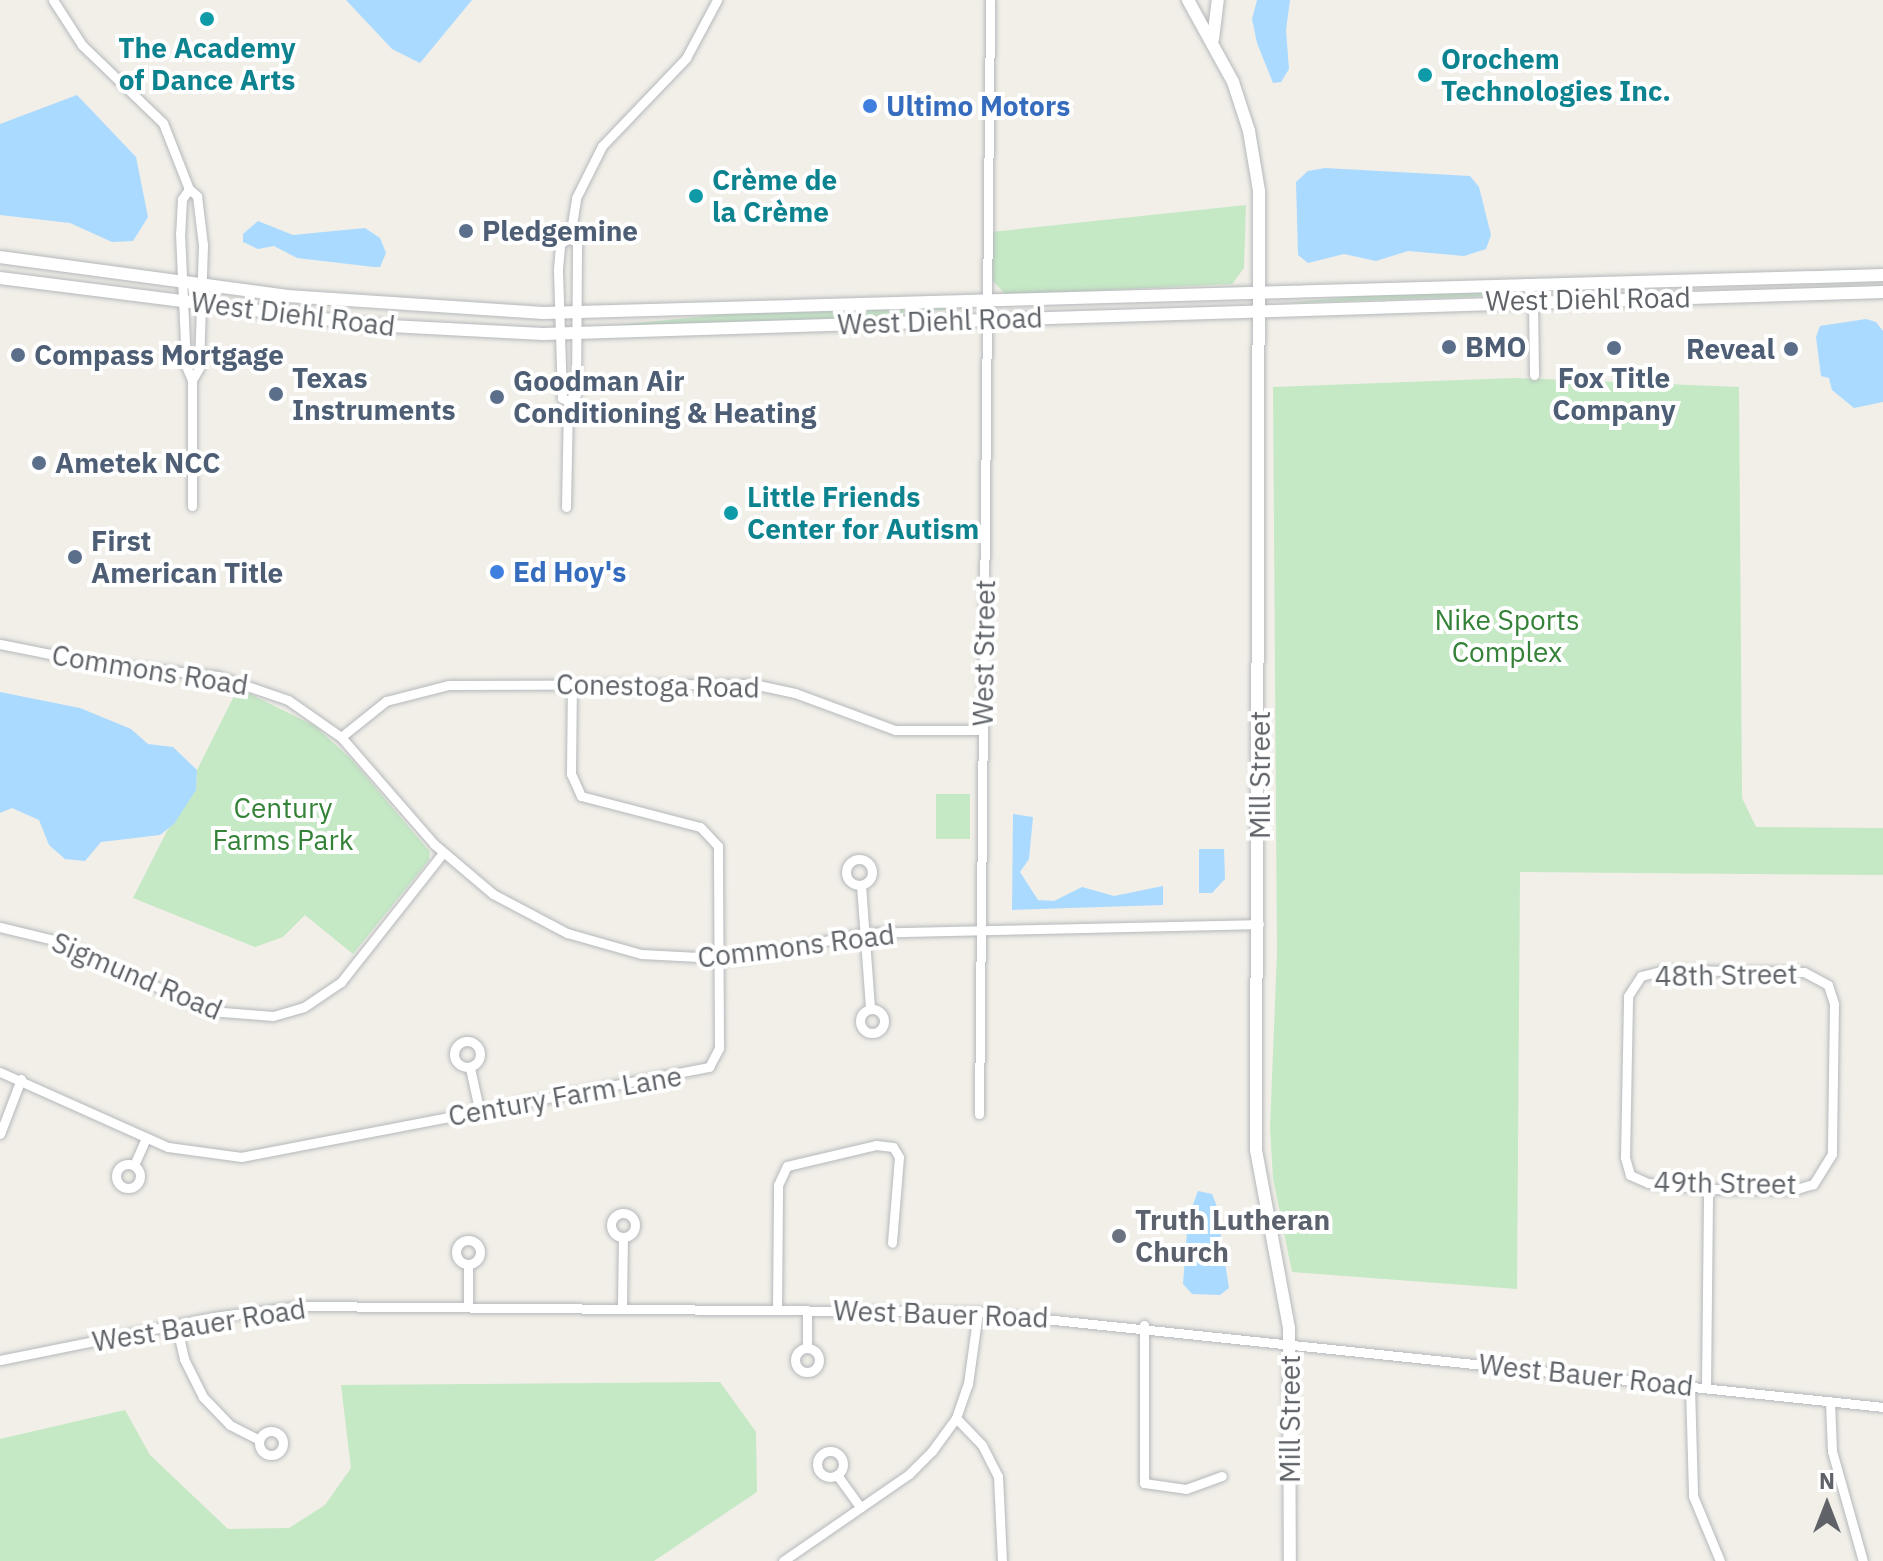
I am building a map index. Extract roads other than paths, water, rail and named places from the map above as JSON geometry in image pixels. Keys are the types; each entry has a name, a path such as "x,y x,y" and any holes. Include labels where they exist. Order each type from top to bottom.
{"street":[{"path":"53,0 82,45 163,123 189,189 201,210 199,368 192,380"},
{"path":"568,401 562,398 558,255 560,244 570,237 576,198 594,159 686,58 717,0"},
{"name":"West Street","path":"979,1114 990,0"},
{"name":"Mill Street","path":"1189,0 1213,39 1239,100 1255,160 1260,291 1256,1150 1290,1341 1290,1561"},
{"path":"1213,39 1218,0"},
{"path":"189,189 182,199 182,302 186,366 192,380 192,506"},
{"path":"566,507 568,401 576,394 577,243 570,237"},
{"name":"West Diehl Road","path":"0,257 358,303 560,312 1883,275"},
{"name":"West Diehl Road","path":"0,278 371,325 560,334 1260,309 1883,292"},
{"path":"1526,283 1533,301 1534,375"},
{"name":"Commons Road","path":"0,644 95,663 242,682 288,700 341,737 443,853 493,894 567,933 641,954 718,961 864,933 982,934 1259,924"},
{"name":"Conestoga Road","path":"341,737 378,706 422,688 572,684 753,684 795,693 895,730 983,730"},
{"name":"Century Farm Lane","path":"0,1072 146,1138 204,1155 255,1156 600,1084 704,1071 719,1048 715,838 700,827 581,796 571,774 572,684"},
{"name":"Sigmund Road","path":"0,927 54,940 210,1011 273,1016 304,1007 341,982 443,853"},
{"path":"861,885 870,1009"},
{"name":"48th Street","path":"1630,1175 1625,1157 1627,1005 1632,986 1648,972 1665,970 1804,972 1822,979 1834,1004 1831,1161 1821,1177"},
{"path":"470,1068 479,1109"},
{"path":"0,1134 21,1079"},
{"path":"134,1165 146,1138"},
{"path":"777,1310 778,1185 787,1166 876,1145 893,1147 899,1157 892,1243"},
{"name":"49th Street","path":"1630,1175 1648,1183 1708,1189 1793,1190 1821,1177"},
{"path":"1706,1388 1708,1189"},
{"path":"622,1306 623,1237"},
{"path":"468,1264 468,1305"},
{"name":"West Bauer Road","path":"0,1360 176,1324 300,1306 622,1306 978,1312 1144,1325 1883,1407"},
{"path":"807,1310 807,1348"},
{"path":"783,1561 909,1474 956,1418 975,1354 978,1312"},
{"path":"176,1324 184,1359 203,1397 230,1425 259,1440"},
{"path":"1144,1325 1144,1483 1186,1489 1222,1476"},
{"path":"1690,1386 1693,1496 1720,1561"},
{"path":"1830,1401 1832,1451 1863,1561"},
{"path":"956,1418 982,1445 998,1476 1002,1561"},
{"path":"837,1475 860,1507"}],"water":[{"path":"346,0 472,0 420,63 392,49"},
{"path":"1257,0 1290,0 1286,30 1289,69 1281,82 1273,83 1257,43 1252,19"},
{"path":"77,95 136,157 148,217 133,241 112,242 70,223 0,215 0,124"},
{"path":"1325,168 1470,176 1479,187 1491,235 1486,249 1464,256 1408,251 1376,261 1344,254 1308,263 1298,255 1296,182 1308,171"},
{"path":"258,221 293,235 365,228 380,238 386,253 380,267 374,267 297,258 274,246 258,249 243,242 243,234"},
{"path":"1866,319 1876,322 1883,331 1883,402 1854,408 1832,390 1829,378 1821,376 1816,337 1820,326"},
{"path":"0,692 80,708 131,729 148,744 173,747 197,770 196,790 174,824 160,835 101,842 85,861 65,859 49,845 39,820 12,808 0,813"},
{"path":"1013,814 1033,817 1029,859 1020,872 1038,900 1054,901 1082,887 1114,896 1163,886 1163,905 1012,910"},
{"path":"1199,849 1224,849 1225,879 1212,893 1199,893"},
{"path":"1198,1191 1212,1194 1216,1204 1229,1288 1220,1295 1192,1294 1183,1284 1188,1218"}],"place":[{"name":"The Academy of Dance Arts","path":"207,19"},
{"name":"Orochem Technologies Inc.","path":"1425,75"},
{"name":"Ultimo Motors","path":"870,106"},
{"name":"Crème de la Crème","path":"696,196"},
{"name":"Pledgemine","path":"466,231"},
{"name":"BMO","path":"1449,347"},
{"name":"Fox Title Company","path":"1614,348"},
{"name":"Reveal","path":"1791,349"},
{"name":"Compass Mortgage","path":"18,355"},
{"name":"Texas Instruments","path":"276,394"},
{"name":"Goodman Air Conditioning & Heating","path":"497,397"},
{"name":"Ametek NCC","path":"39,463"},
{"name":"Little Friends Center for Autism","path":"731,513"},
{"name":"First American Title","path":"75,557"},
{"name":"Ed Hoy's","path":"497,572"},
{"name":"Truth Lutheran Church","path":"1119,1236"}],"park label":[{"name":"Nike Sports Complex","path":"1507,636"},
{"name":"Century Farms Park","path":"283,824"}]}
